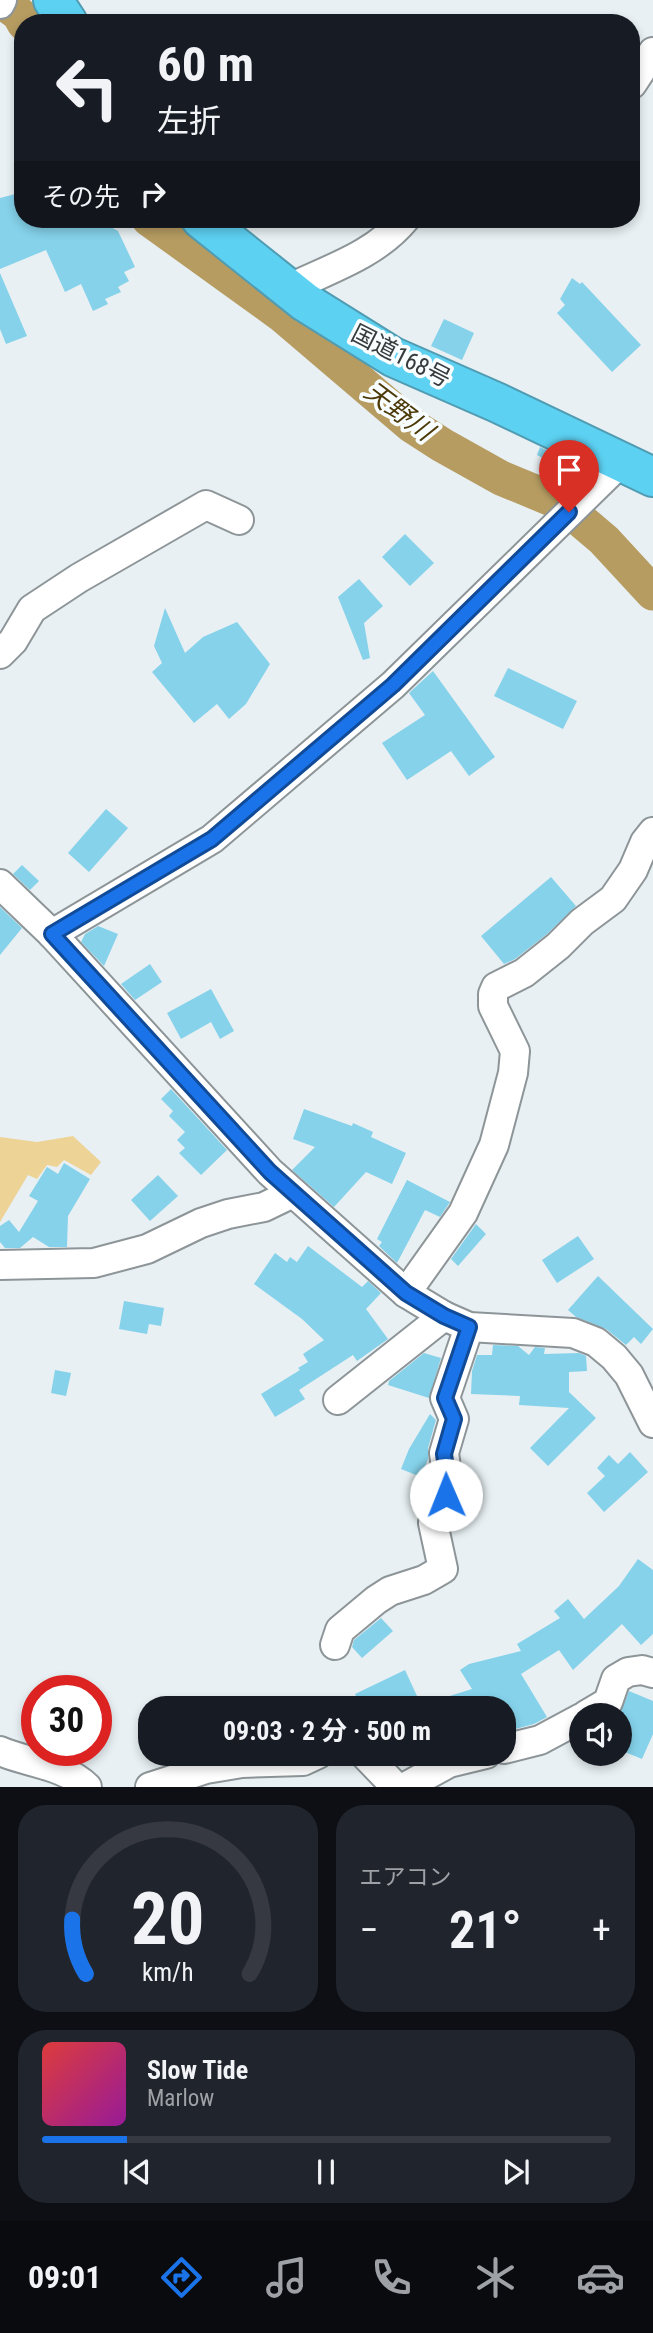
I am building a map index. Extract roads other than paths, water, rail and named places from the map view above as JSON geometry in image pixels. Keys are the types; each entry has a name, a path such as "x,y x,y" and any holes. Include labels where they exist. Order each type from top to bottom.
{"highway":[{"name":"国道168号","path":"212,228 305,302 393,357 637,467"}],"street":[{"path":"640,72 653,52"},
{"path":"288,289 363,254 396,228"},
{"path":"52,934 212,839 393,685 519,562 637,467"},
{"path":"0,654 13,641 32,609 158,531 206,505 239,520"},
{"path":"406,1293 463,1213 494,1145 513,1073 515,1051 493,1006 496,987 524,973 558,946 582,922 613,899 633,870 645,842 653,832"},
{"path":"0,885 52,934 270,1172 406,1293 457,1322 573,1333 596,1342 614,1357 629,1375 653,1423"},
{"path":"0,1265 94,1263 147,1249 201,1223 264,1207 293,1193"},
{"path":"338,1400 457,1322"},
{"path":"335,1644 340,1630 376,1600 390,1591 424,1580 443,1569 433,1523 446,1495 444,1454 454,1419 445,1398 457,1322"},
{"path":"606,1703 617,1679 628,1672 642,1670 653,1673"},
{"path":"516,1746 540,1740 569,1724"},
{"path":"0,1751 60,1770 79,1779 87,1787"},
{"path":"0,1766 67,1787"},
{"path":"150,1787 224,1766"},
{"path":"376,1766 398,1787"},
{"path":"405,1787 444,1766"}],"waterway":[{"name":"天野川","path":"0,0 19,14"},
{"name":"天野川","path":"161,228 282,315 411,425 501,478 559,502 604,540 653,593"}]}
